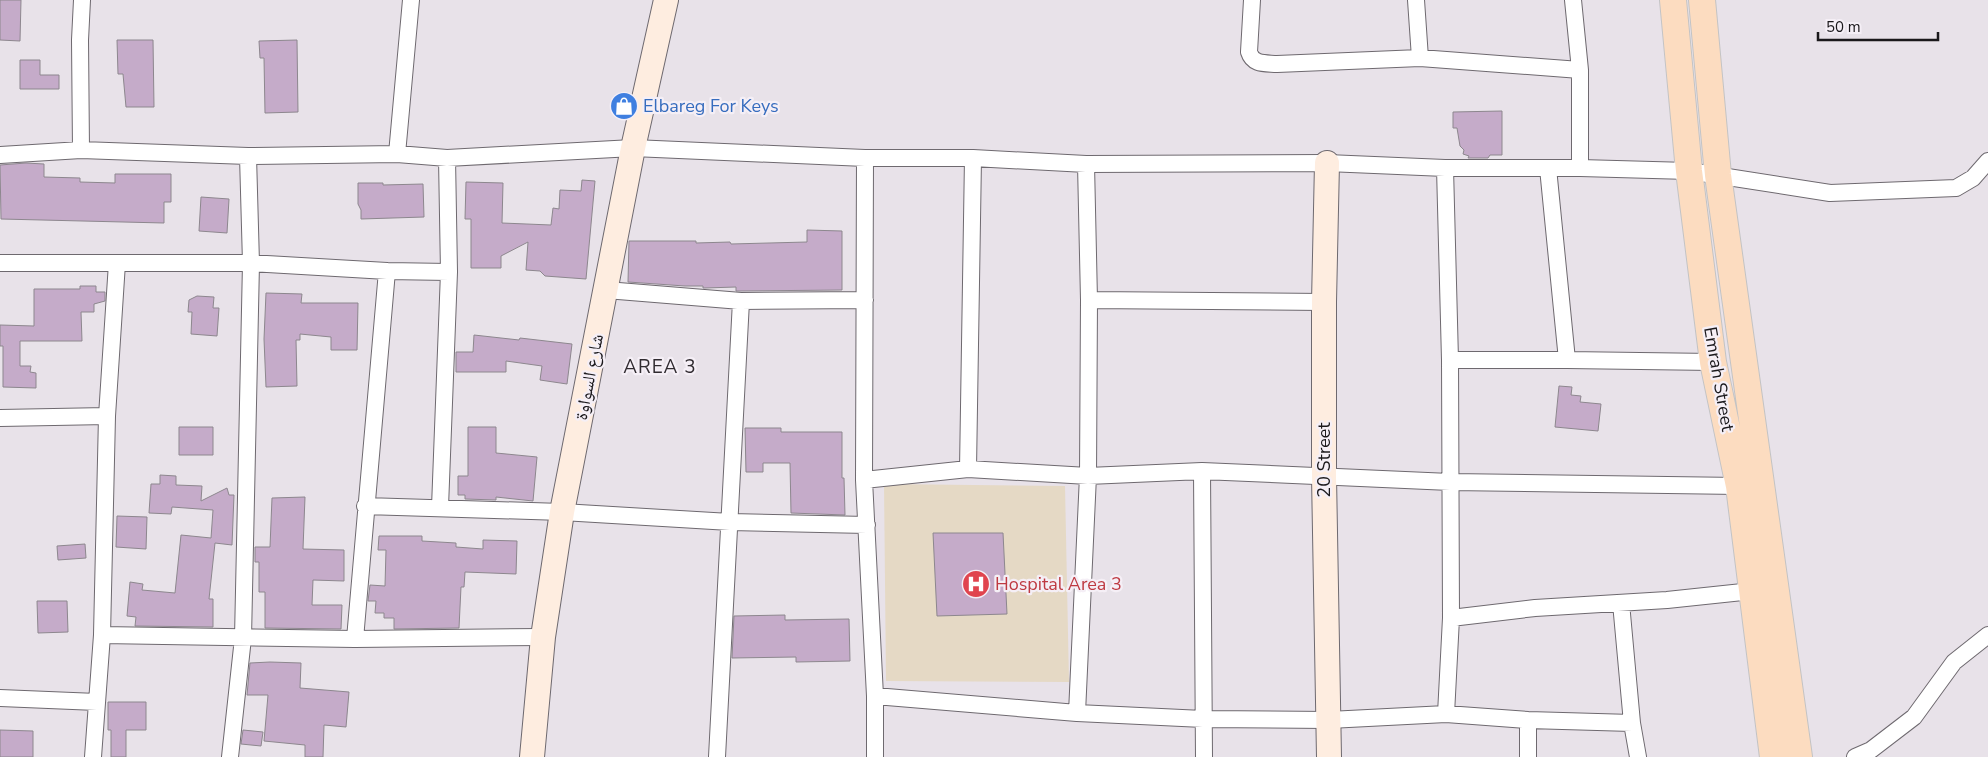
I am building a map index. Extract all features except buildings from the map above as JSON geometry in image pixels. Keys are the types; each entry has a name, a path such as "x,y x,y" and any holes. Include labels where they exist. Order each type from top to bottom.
{"main road":[{"name":"Emrah Street","path":"1673,0 1689,171 1713,362 1739,486 1772,757"},
{"name":"Emrah Street","path":"1702,0 1718,175 1799,757"}],"street":[{"path":"81,150 80,40 82,0"},
{"path":"397,154 411,0"},
{"name":"شارع السواوة","path":"532,757 543,637 562,512 633,148 666,0"},
{"path":"1252,0 1249,52 1252,59 1256,62 1277,64 1420,58 1580,70"},
{"path":"1416,0 1420,58"},
{"path":"1573,0 1580,70 1580,168"},
{"path":"0,155 81,150 248,156 397,154 447,158 633,148 865,158 973,158 1086,164 1327,163 1445,168 1580,168 1689,171 1830,193 1956,188 1973,178 1987,165"},
{"path":"230,757 243,638 251,263 248,156"},
{"path":"440,507 449,272 447,158"},
{"path":"865,158 864,480 875,696 875,757"},
{"path":"968,469 973,158"},
{"name":"20 Street","path":"1327,163 1324,302 1324,476 1329,757"},
{"path":"1077,713 1088,476 1089,300 1086,164"},
{"path":"1445,168 1450,360 1451,618 1446,714"},
{"path":"1548,168 1567,360"},
{"path":"0,263 251,263 387,271 449,272"},
{"path":"93,757 102,635 107,416 117,263"},
{"path":"355,639 365,506 387,271"},
{"path":"606,290 741,301 865,300"},
{"path":"1089,300 1324,302"},
{"path":"718,757 741,301"},
{"path":"1450,360 1713,362"},
{"path":"0,418 107,416"},
{"path":"864,480 968,469 1088,476 1202,471 1450,482 1739,486"},
{"path":"1202,471 1204,757"},
{"path":"365,506 562,512 730,522 866,524"},
{"path":"1451,618 1535,608 1621,603 1752,591"},
{"path":"1621,603 1632,723 1638,757"},
{"path":"102,635 355,639 543,637"},
{"path":"1855,757 1871,750 1914,717 1954,662 1988,635"},
{"path":"875,696 1077,713 1203,719 1329,720 1446,714 1528,720 1632,723"},
{"path":"0,698 97,702"},
{"path":"1528,720 1528,757"}],"shaded area":[{"name":"Hospital Area 3","path":"884,484 1065,486 1069,682 886,681"}],"place":[{"name":"Elbareg For Keys","path":"624,106"},
{"name":"Hospital Area 3","path":"976,584"}],"district":[{"name":"AREA 3","path":"660,367"}]}
